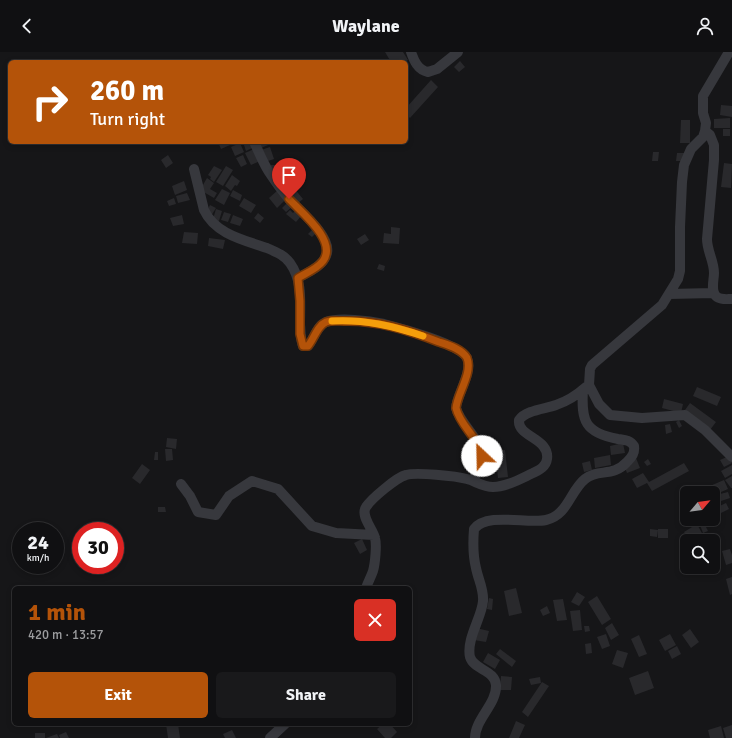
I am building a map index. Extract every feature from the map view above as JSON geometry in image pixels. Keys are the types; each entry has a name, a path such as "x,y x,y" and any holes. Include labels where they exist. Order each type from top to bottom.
{"street":[{"path":"411,52 413,59 419,67 428,72 437,69 458,52"},
{"path":"475,738 475,732 490,704 496,685 494,678 472,662 470,654 475,626 483,600 482,587 474,561 474,529 482,522 526,520 541,521 553,517 565,507 585,479 597,474 618,470 631,458 634,452 634,446 631,442 598,433 588,425 584,419 582,412 590,369 592,365 662,305 678,279 680,270 680,227 684,165 691,149 703,137 706,130 702,103 703,96 728,52"},
{"path":"706,130 714,145 712,194 707,239 714,272 714,293 717,298 732,299"},
{"path":"255,144 269,171 289,199 316,227 322,235 328,248 327,255 320,264 298,278"},
{"path":"194,169 204,210 210,221 220,229 284,256 290,263 298,278 300,334 303,346 308,346 318,329 326,322 355,320 383,324 401,329 443,343 464,354 468,360 467,374 456,408 459,416 481,452 481,461 473,481"},
{"path":"669,294 714,293"},
{"path":"367,586 374,566 376,542 366,518 365,509 369,503 392,482 407,474 463,478 485,486 500,486 528,476 543,468 547,460 545,450 538,440 522,430 519,420 525,415 565,402 586,387"},
{"path":"586,387 610,415 642,418 684,415 704,430 732,457"},
{"path":"181,484 190,496 198,512 216,515 230,496 252,481 278,489 312,526 336,533 374,535"},
{"path":"270,738 283,726"}],"building":[{"path":"385,52 403,52 408,60 390,60"},
{"path":"460,61 465,67 459,72 454,67"},
{"path":"431,80 438,87 410,118 408,116 408,106"},
{"path":"721,105 732,106 732,117 720,115"},
{"path":"730,118 730,128 714,128 714,119"},
{"path":"681,120 690,120 690,143 680,143"},
{"path":"723,129 730,129 730,136 723,136"},
{"path":"219,144 230,144 230,145 221,149"},
{"path":"240,144 244,152 235,156 231,147"},
{"path":"244,144 251,144 252,148 246,151"},
{"path":"257,144 268,144 268,145 259,149"},
{"path":"270,147 274,159 265,162 261,150"},
{"path":"254,149 260,161 251,165 245,153"},
{"path":"653,152 659,152 658,161 652,161"},
{"path":"677,153 684,153 684,161 676,161"},
{"path":"168,155 173,163 166,168 161,160"},
{"path":"243,155 247,164 241,167 236,158"},
{"path":"724,163 732,164 731,188 721,187"},
{"path":"271,165 279,165 280,175 272,176"},
{"path":"214,166 222,170 214,182 208,175"},
{"path":"226,166 233,170 223,186 216,182"},
{"path":"232,175 240,181 231,191 225,186"},
{"path":"207,178 214,183 210,189 217,193 214,198 200,190"},
{"path":"184,181 187,190 175,195 172,186"},
{"path":"289,182 303,199 297,204 282,187"},
{"path":"222,189 230,193 224,205 215,200"},
{"path":"233,190 242,195 240,201 230,196"},
{"path":"278,190 286,199 277,208 269,198"},
{"path":"187,193 190,200 178,203 176,196"},
{"path":"174,198 176,204 169,206 167,201"},
{"path":"244,198 256,205 251,213 239,206"},
{"path":"288,202 292,207 286,212 282,208"},
{"path":"210,205 216,208 211,216 206,213"},
{"path":"216,209 222,211 219,221 213,219"},
{"path":"290,210 293,213 296,210 302,215 296,222 286,214"},
{"path":"224,212 231,214 228,222 221,220"},
{"path":"258,213 264,218 260,223 254,218"},
{"path":"182,215 184,224 173,226 170,218"},
{"path":"233,215 243,219 240,226 230,223"},
{"path":"391,227 400,228 399,244 383,243 384,233 391,234"},
{"path":"312,230 316,233 312,237 308,234"},
{"path":"184,232 198,233 197,244 182,243"},
{"path":"365,234 369,240 361,245 357,239"},
{"path":"209,238 225,240 223,249 208,246"},
{"path":"379,264 385,266 384,271 377,269"},
{"path":"697,387 721,397 717,406 693,396"},
{"path":"664,399 683,404 681,413 662,408"},
{"path":"690,403 716,422 710,430 685,410"},
{"path":"679,420 682,426 679,428 676,422"},
{"path":"670,424 672,432 666,434 665,425"},
{"path":"167,438 177,439 176,449 166,447"},
{"path":"623,443 625,453 611,455 610,446"},
{"path":"165,449 172,449 173,460 166,461"},
{"path":"505,450 508,477 498,478 495,451"},
{"path":"155,452 158,452 158,460 154,460"},
{"path":"484,453 491,453 491,468 485,468"},
{"path":"610,455 611,465 595,468 594,458"},
{"path":"729,456 732,463 724,467 720,460"},
{"path":"636,458 640,468 627,473 625,468 631,465 629,461"},
{"path":"648,459 651,464 647,466 644,462"},
{"path":"590,461 592,470 584,472 582,463"},
{"path":"684,463 689,471 652,491 647,483 637,488 632,479 643,473 649,482"},
{"path":"142,464 150,470 140,484 132,478"},
{"path":"732,465 732,474 725,478 721,471"},
{"path":"732,476 732,488 731,488 725,480"},
{"path":"724,480 728,489 720,492 720,486 710,486"},
{"path":"728,492 730,498 720,501 720,494"},
{"path":"726,503 729,509 720,514 720,506"},
{"path":"158,507 165,507 166,512 158,512"},
{"path":"694,526 698,526 702,534 685,534 684,532"},
{"path":"700,526 706,526 708,531 703,533"},
{"path":"650,529 658,530 657,537 650,536"},
{"path":"658,529 668,529 668,538 658,538"},
{"path":"362,539 367,550 360,554 354,543"},
{"path":"730,549 732,563 726,565 722,551"},
{"path":"732,577 732,594 730,595 726,579"},
{"path":"516,588 522,613 509,616 504,591"},
{"path":"577,592 585,597 579,606 571,602"},
{"path":"597,596 611,619 602,625 588,602"},
{"path":"489,598 493,599 492,610 487,609"},
{"path":"563,599 567,620 557,621 553,600"},
{"path":"547,606 550,613 543,616 540,610"},
{"path":"580,610 582,630 573,631 570,611"},
{"path":"612,623 619,635 611,640 605,628"},
{"path":"584,626 589,626 590,631 585,632"},
{"path":"476,628 489,631 486,642 474,640"},
{"path":"690,629 699,642 691,648 682,635"},
{"path":"606,634 610,646 602,649 597,637"},
{"path":"670,634 676,645 665,651 659,640"},
{"path":"639,635 647,654 639,657 631,639"},
{"path":"591,643 592,653 586,654 585,644"},
{"path":"677,646 681,654 672,659 668,651"},
{"path":"500,649 516,661 512,667 496,654"},
{"path":"617,650 628,653 623,668 612,664"},
{"path":"488,653 500,660 495,669 483,662"},
{"path":"648,671 654,688 635,695 629,678"},
{"path":"501,676 512,677 511,690 500,690"},
{"path":"540,677 541,683 531,685 529,679"},
{"path":"542,682 549,686 528,717 522,712"},
{"path":"516,721 525,725 519,738 509,738"},
{"path":"732,725 732,738 726,738 723,728"},
{"path":"166,726 178,726 180,738 168,738"},
{"path":"381,726 392,726 397,732 391,738 385,738 377,729"},
{"path":"721,726 724,738 710,738 708,730"},
{"path":"232,730 236,738 225,738 223,734"},
{"path":"66,732 69,738 60,738 59,735"},
{"path":"35,733 45,733 45,738 35,738"},
{"path":"57,734 59,738 46,738"}],"slow traffic":[{"path":"332,321 355,320 383,324 423,336"}],"route":[{"path":"289,199 316,227 326,242 328,248 327,255 320,264 298,278 300,288 300,334 303,346 305,347 310,344 318,329 326,322 355,320 383,324 401,329 455,348 468,360 466,378 456,404 457,412 478,445 482,456"}]}
